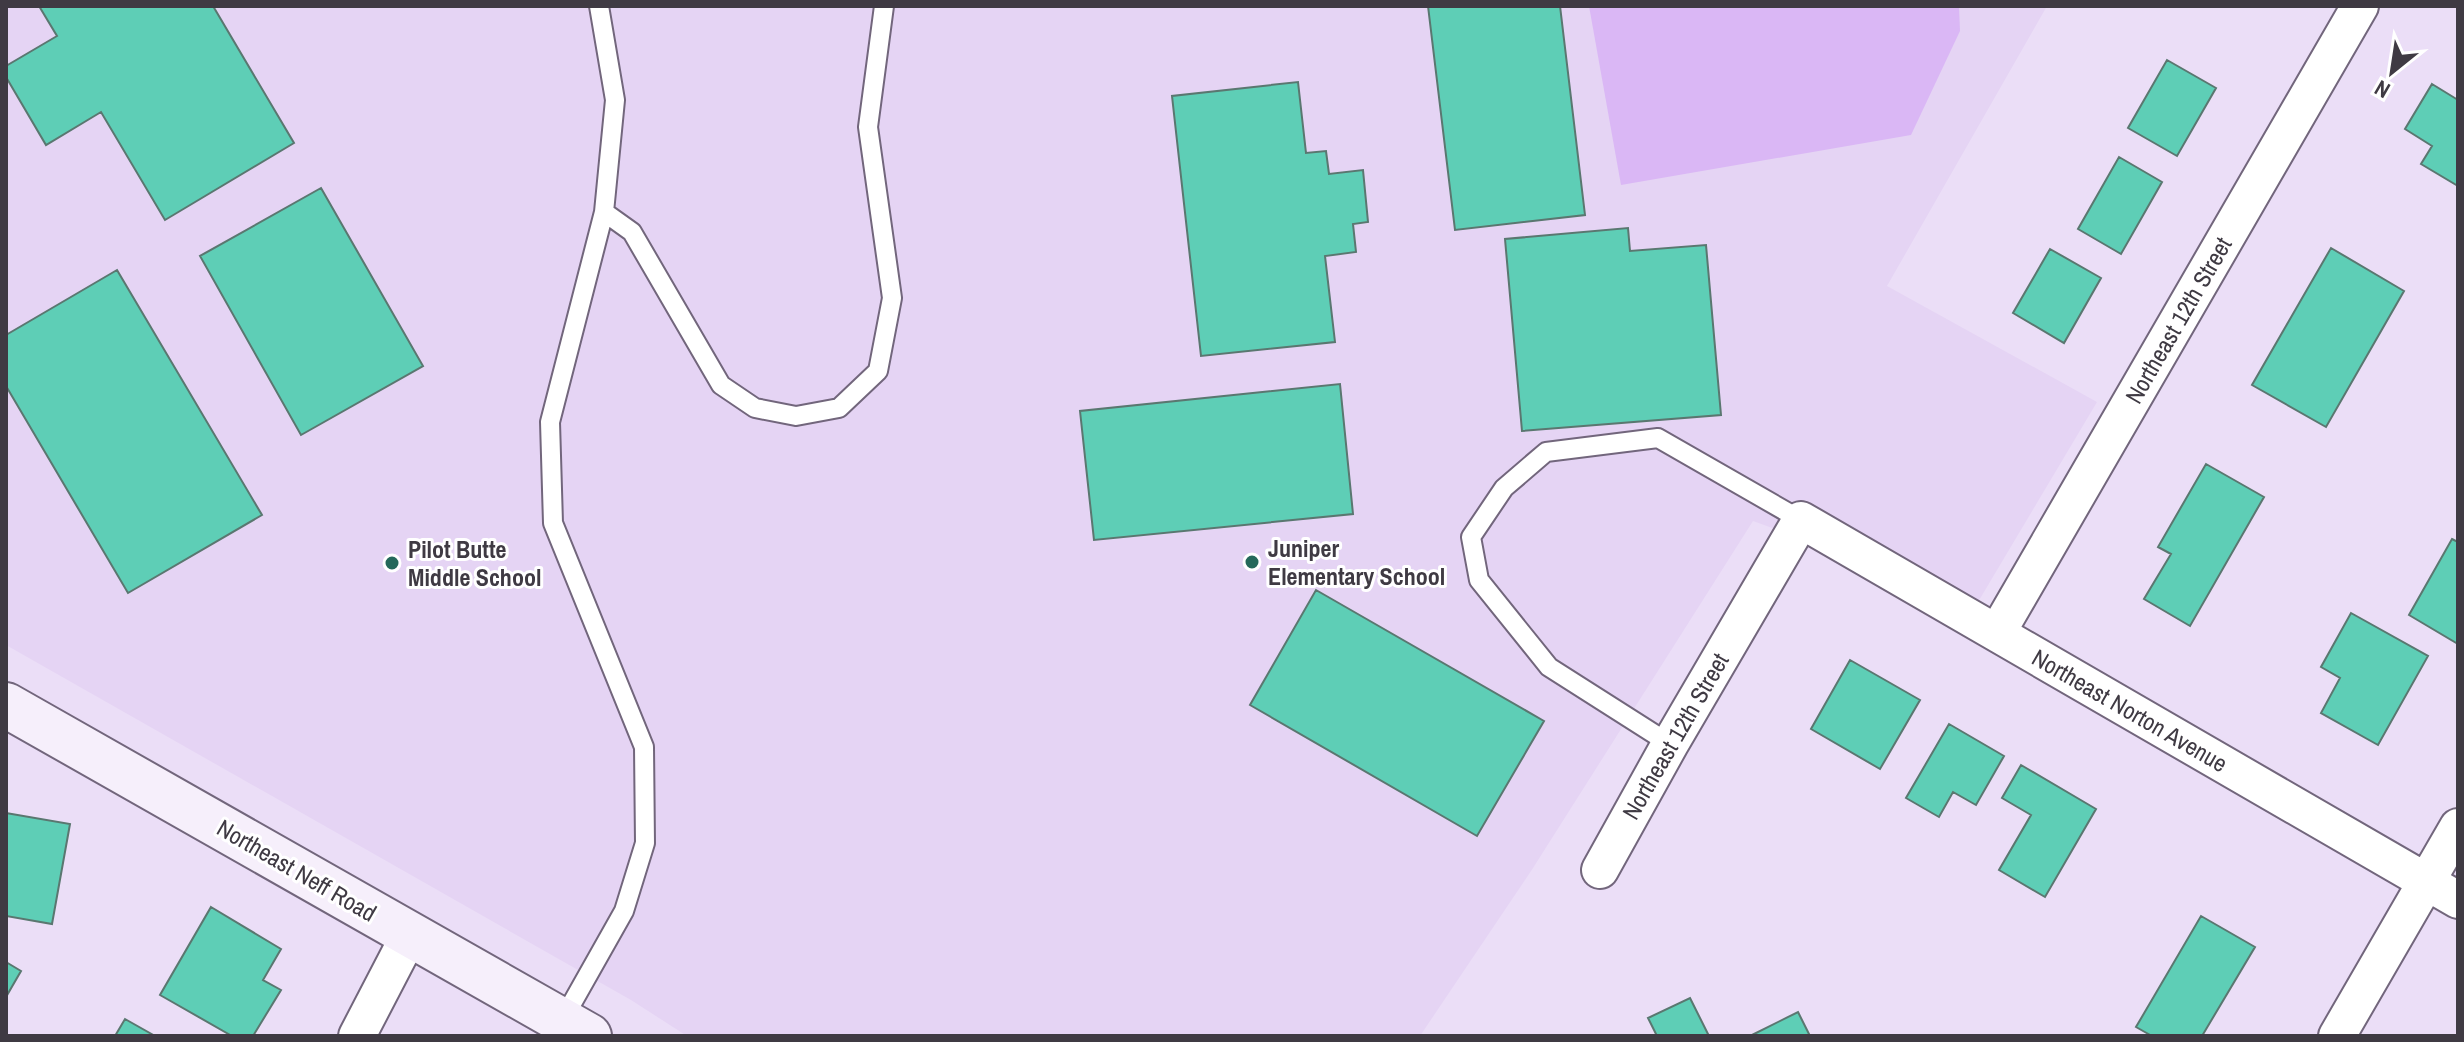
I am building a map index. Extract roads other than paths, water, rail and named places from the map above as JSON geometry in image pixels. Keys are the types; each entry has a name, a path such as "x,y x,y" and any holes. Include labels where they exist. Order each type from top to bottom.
{"main road":[{"name":"Northeast Neff Road","path":"6,705 575,1028"}],"street":[{"name":"Northeast 12th Street","path":"1997,633 2360,6"},
{"name":"Northeast 12th Street","path":"1600,870 1801,520"},
{"name":"Northeast Norton Avenue","path":"1801,520 2458,900"},
{"path":"2337,1036 2458,827"},
{"path":"357,1036 410,934"}],"lane":[{"path":"575,1028 624,911 645,843 644,747 553,523 550,422 604,212 615,100 599,6"},
{"path":"604,212 632,232 721,385 755,408 796,416 839,408 878,371 892,298 868,127 884,6"},
{"path":"1670,744 1549,667 1479,580 1471,537 1504,488 1546,452 1658,438 1801,520"}],"place":[{"name":"Juniper Elementary School","path":"1252,562"},
{"name":"Pilot Butte Middle School","path":"392,563"}]}
